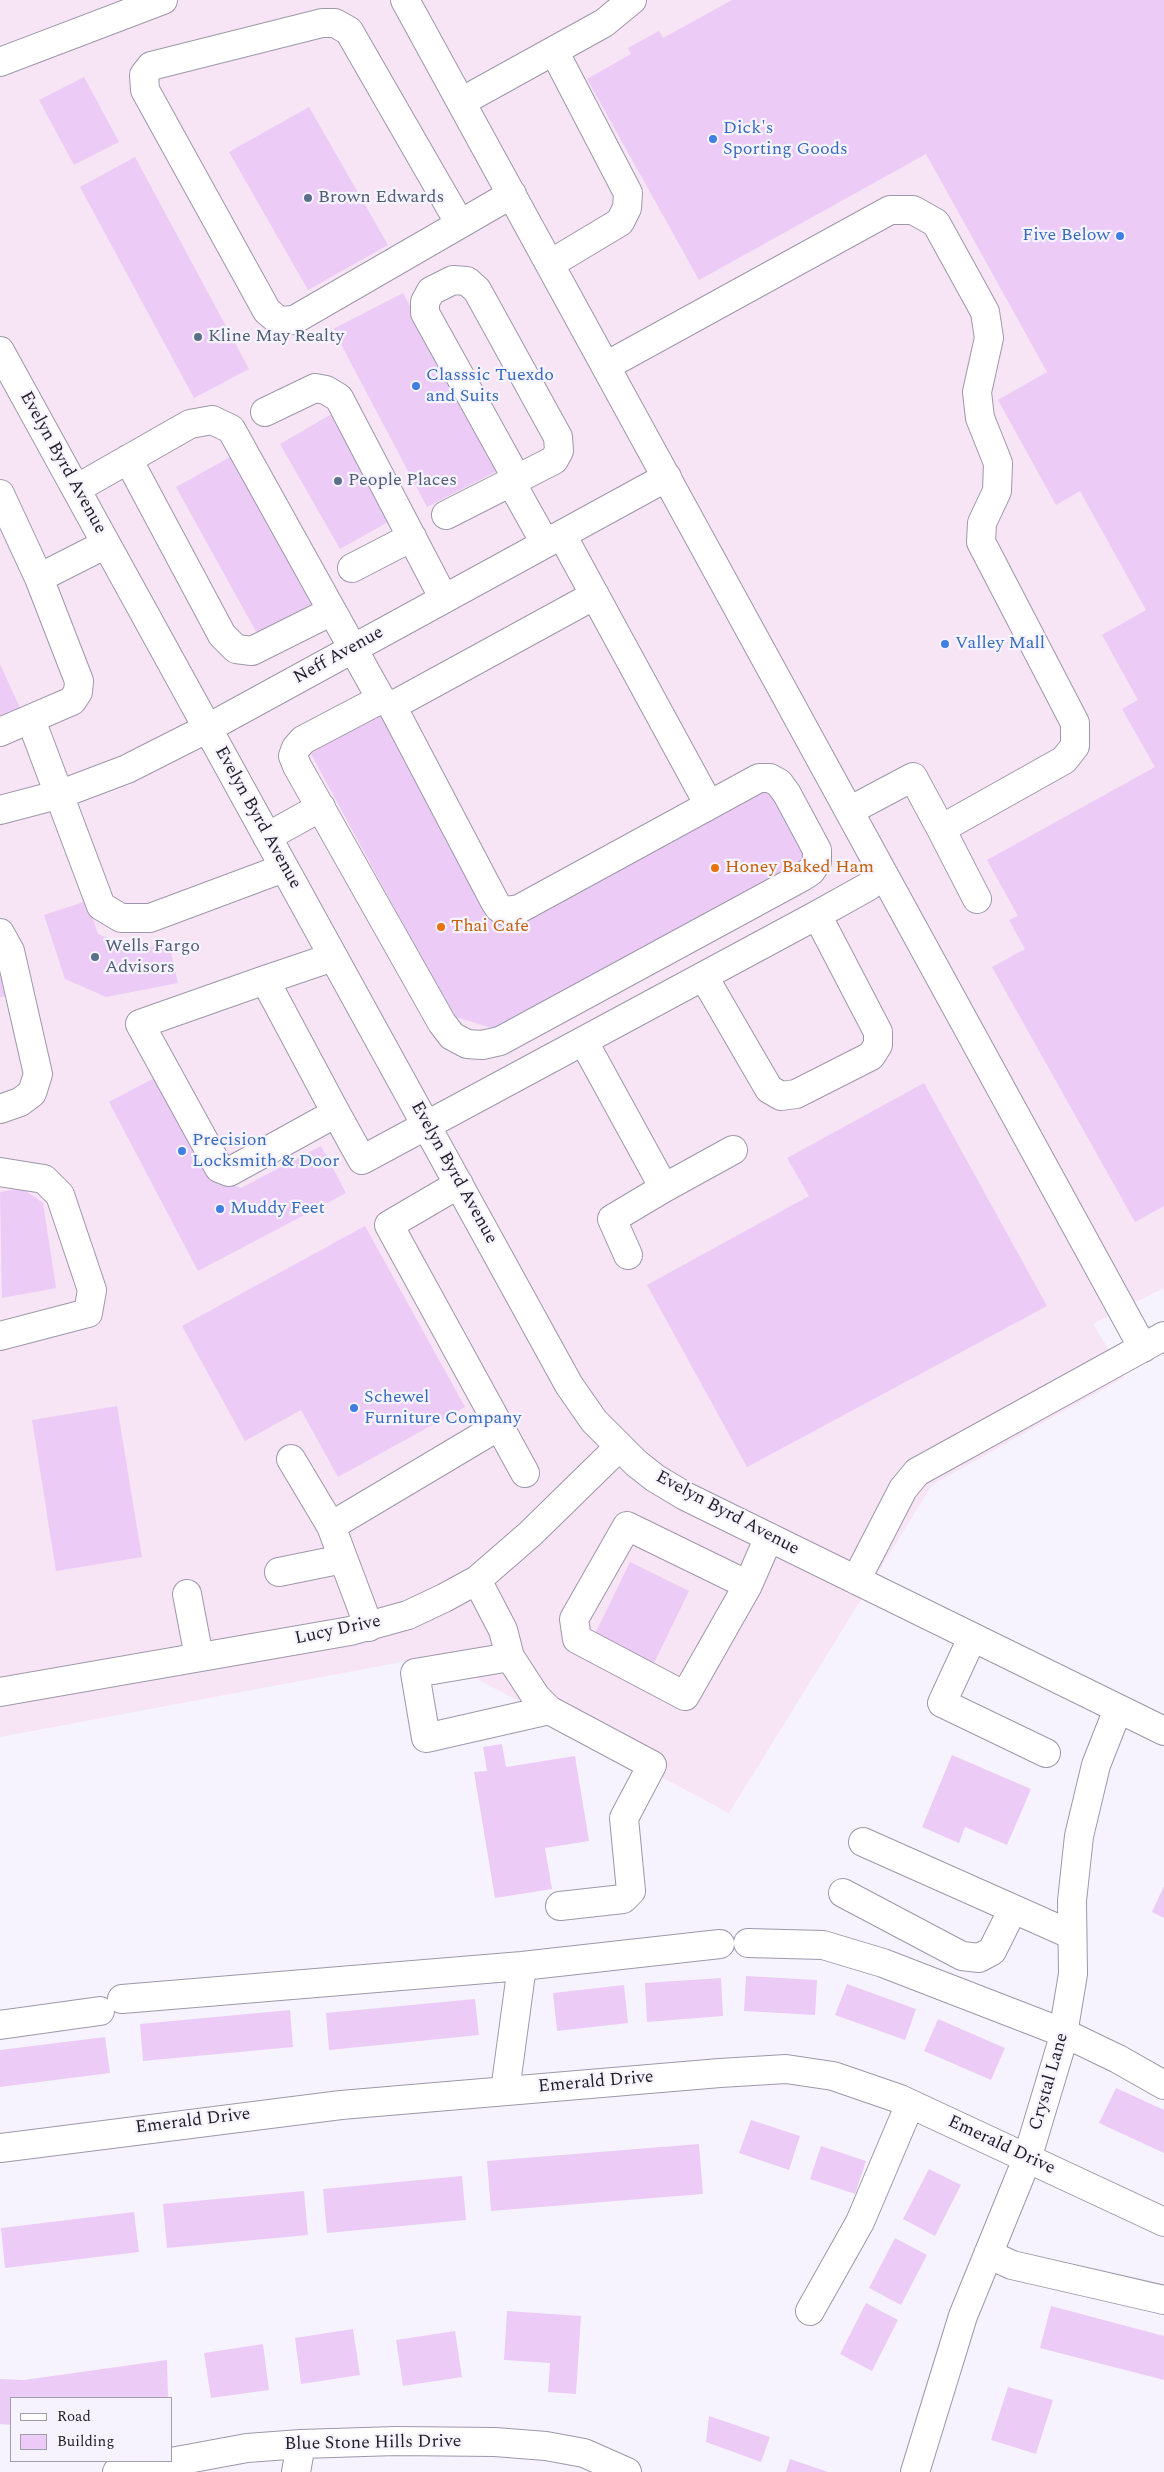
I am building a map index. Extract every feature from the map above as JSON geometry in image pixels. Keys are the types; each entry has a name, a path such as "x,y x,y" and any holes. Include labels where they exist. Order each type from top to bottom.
{"street":[{"path":"0,62 163,0"},
{"path":"406,0 882,872 1154,1342 917,1472 903,1489 856,1580"},
{"path":"461,102 604,23 632,0"},
{"path":"460,224 349,31 335,23 322,23 150,66 144,75 145,90 267,311 279,321 294,320 512,194"},
{"path":"550,264 620,222 627,208 628,193 554,51"},
{"path":"606,366 890,210 913,210 936,222 985,312 989,338 977,392 980,418 998,463 998,472 997,491 982,523 981,542 1075,723 1075,746 1064,760 941,829"},
{"path":"446,515 514,480 554,460 559,451 558,437 477,290 468,280 453,280 431,291 425,302 425,313 514,480 595,595 709,805"},
{"name":"Evelyn Byrd Avenue","path":"0,351 569,1385 594,1420 618,1447 648,1473 673,1489 1164,1731"},
{"path":"265,412 315,388 326,390 339,398 444,599"},
{"path":"76,489 190,424 212,420 232,429 353,649 386,703 495,902 499,908 505,911 518,909 759,778 770,778 779,783 787,794 817,850 817,862 811,871 500,1041 482,1045 467,1044 452,1036 442,1023 293,756 296,748 304,740 386,703 595,595"},
{"path":"128,459 222,635 236,649 252,651 332,611"},
{"name":"Neff Avenue","path":"0,810 61,794 127,769 208,728 667,477"},
{"path":"0,494 39,578 79,681 78,692 72,701 0,732"},
{"path":"352,568 412,537"},
{"path":"39,578 106,544"},
{"path":"31,720 61,794 101,906 121,918 150,918 284,868"},
{"path":"849,811 913,777 977,899"},
{"path":"267,837 321,808"},
{"path":"265,980 362,1160 817,915 868,886 882,872"},
{"path":"744,908 764,944"},
{"path":"704,977 769,1090 781,1096 796,1094 871,1056 878,1045 878,1032 817,915"},
{"path":"0,933 10,951 38,1074 32,1093 20,1102 0,1109"},
{"path":"333,957 140,1024 219,1168 229,1172 336,1113"},
{"path":"584,1042 664,1188"},
{"path":"628,1255 612,1220 664,1188 733,1150"},
{"path":"0,1172 44,1179 60,1195 92,1290 88,1313 0,1336"},
{"path":"459,1184 389,1225 525,1473"},
{"path":"331,1526 499,1426"},
{"name":"Lucy Drive","path":"0,1692 369,1627 427,1607 477,1580 530,1534 618,1447"},
{"path":"292,1459 331,1526 369,1627"},
{"path":"748,1585 627,1526 574,1619 577,1638 685,1696 748,1585 769,1537"},
{"path":"279,1572 344,1559"},
{"path":"477,1580 503,1630 510,1657 536,1697 549,1710 652,1765 624,1818 631,1891 623,1899 560,1906"},
{"path":"187,1594 199,1657"},
{"path":"972,1638 942,1703 1046,1753"},
{"path":"510,1657 415,1673 426,1738 549,1710"},
{"name":"Crystal Lane","path":"914,2472 963,2316 1028,2159 1044,2110 1064,2033 1073,1974 1072,1901 1084,1810 1096,1765 1118,1709"},
{"path":"863,1842 1072,1935"},
{"path":"843,1893 962,1956 979,1958 992,1951 1013,1909"},
{"path":"748,1943 810,1944 837,1948 918,1976 1064,2033 1118,2059 1164,2085"},
{"path":"0,2025 111,2005 522,1966 720,1944"},
{"path":"505,2091 522,1966"},
{"name":"Emerald Drive","path":"0,2148 284,2111 720,2072 786,2069 833,2076 874,2089 1164,2222"},
{"path":"810,2311 860,2222 910,2104"},
{"path":"988,2254 1012,2265 1164,2300"},
{"name":"Blue Stone Hills Drive","path":"172,2462 247,2448 301,2444 396,2441 520,2443 584,2453 627,2472"},
{"path":"296,2472 301,2444"},
{"name":"Blue Stone Hills Drive","path":"117,2472 171,2462"}],"shaded area":[{"path":"0,0 1164,0 1164,1288 1093,1324 1125,1377 932,1485 729,1813 434,1656 0,1737"}],"building":[{"path":"732,0 1164,0 1164,1206 1135,1222 992,967 1025,949 1009,920 1018,916 987,860 1155,767 1122,709 1138,700 1102,635 1146,610 1080,491 1056,505 998,400 1047,372 926,154 699,280 587,79 631,54 628,48 659,31 663,38"},
{"path":"84,77 119,142 74,165 39,100"},
{"name":"Brown Edwards","path":"309,107 388,245 308,290 229,152"},
{"path":"135,157 249,369 194,398 80,187"},
{"path":"403,293 497,471 427,507 333,329"},
{"name":"People Places","path":"335,412 395,518 340,549 280,444"},
{"path":"232,456 315,606 259,637 176,487"},
{"path":"0,664 20,708 0,718"},
{"path":"383,713 497,924 513,928 770,788 809,860 498,1030 453,1016 310,752"},
{"path":"87,901 98,934 137,950 169,943 178,983 106,997 65,979 44,915"},
{"path":"8,972 13,995 0,997 0,974"},
{"path":"160,1075 215,1179 241,1188 321,1146 346,1193 198,1271 109,1102"},
{"path":"924,1083 1047,1306 747,1467 647,1285 809,1196 787,1158"},
{"path":"22,1188 43,1203 56,1288 2,1298 0,1192"},
{"path":"365,1226 465,1407 338,1477 301,1410 245,1441 182,1326"},
{"path":"117,1406 142,1557 56,1571 32,1420"},
{"path":"630,1562 689,1591 652,1667 593,1638"},
{"path":"502,1744 506,1767 575,1756 589,1841 545,1848 552,1889 495,1898 474,1772 487,1771 483,1747"},
{"path":"952,1755 1031,1789 1007,1845 965,1827 959,1843 922,1827"},
{"path":"1164,1886 1164,1918 1152,1912"},
{"path":"746,1976 817,1980 815,2015 744,2011"},
{"path":"721,1978 723,2016 647,2022 645,1983"},
{"path":"847,1984 916,2009 905,2040 835,2015"},
{"path":"624,1985 628,2023 557,2031 553,1993"},
{"path":"475,1999 479,2035 329,2050 326,2013"},
{"path":"290,2010 293,2047 143,2061 140,2024"},
{"path":"938,2019 1005,2048 991,2080 924,2051"},
{"path":"105,2037 110,2073 0,2087 0,2050"},
{"path":"1116,2088 1164,2110 1164,2153 1099,2123"},
{"path":"751,2120 800,2136 789,2170 739,2153"},
{"path":"699,2144 703,2194 491,2211 487,2161"},
{"path":"821,2146 866,2161 855,2194 810,2179"},
{"path":"929,2169 961,2185 935,2236 903,2219"},
{"path":"462,2176 466,2220 327,2233 323,2189"},
{"path":"304,2191 308,2235 167,2248 163,2204"},
{"path":"134,2212 139,2252 5,2268 1,2228"},
{"path":"895,2238 927,2255 901,2305 869,2288"},
{"path":"866,2303 898,2320 872,2371 840,2354"},
{"path":"1051,2306 1164,2336 1164,2380 1040,2348"},
{"path":"507,2311 581,2316 576,2394 548,2392 550,2363 504,2360"},
{"path":"353,2329 360,2375 301,2384 295,2338"},
{"path":"455,2331 462,2377 403,2386 396,2340"},
{"path":"263,2344 269,2390 211,2398 204,2353"},
{"path":"167,2360 168,2397 10,2397 10,2425 0,2424 0,2379 24,2380"},
{"path":"1008,2387 1053,2400 1036,2454 991,2440"},
{"path":"709,2416 770,2437 761,2462 706,2442"},
{"path":"790,2459 828,2472 786,2472"}],"place":[{"name":"Dick's Sporting Goods","path":"713,139"},
{"name":"Brown Edwards","path":"308,198"},
{"name":"Five Below","path":"1120,236"},
{"name":"Kline May Realty","path":"198,337"},
{"name":"Classsic Tuexdo and Suits","path":"416,386"},
{"name":"People Places","path":"338,481"},
{"name":"Valley Mall","path":"945,644"},
{"name":"Honey Baked Ham","path":"715,868"},
{"name":"Thai Cafe","path":"441,927"},
{"name":"Wells Fargo Advisors","path":"95,957"},
{"name":"Precision Locksmith & Door","path":"182,1151"},
{"name":"Muddy Feet","path":"220,1209"},
{"name":"Schewel Furniture Company","path":"354,1408"}]}
